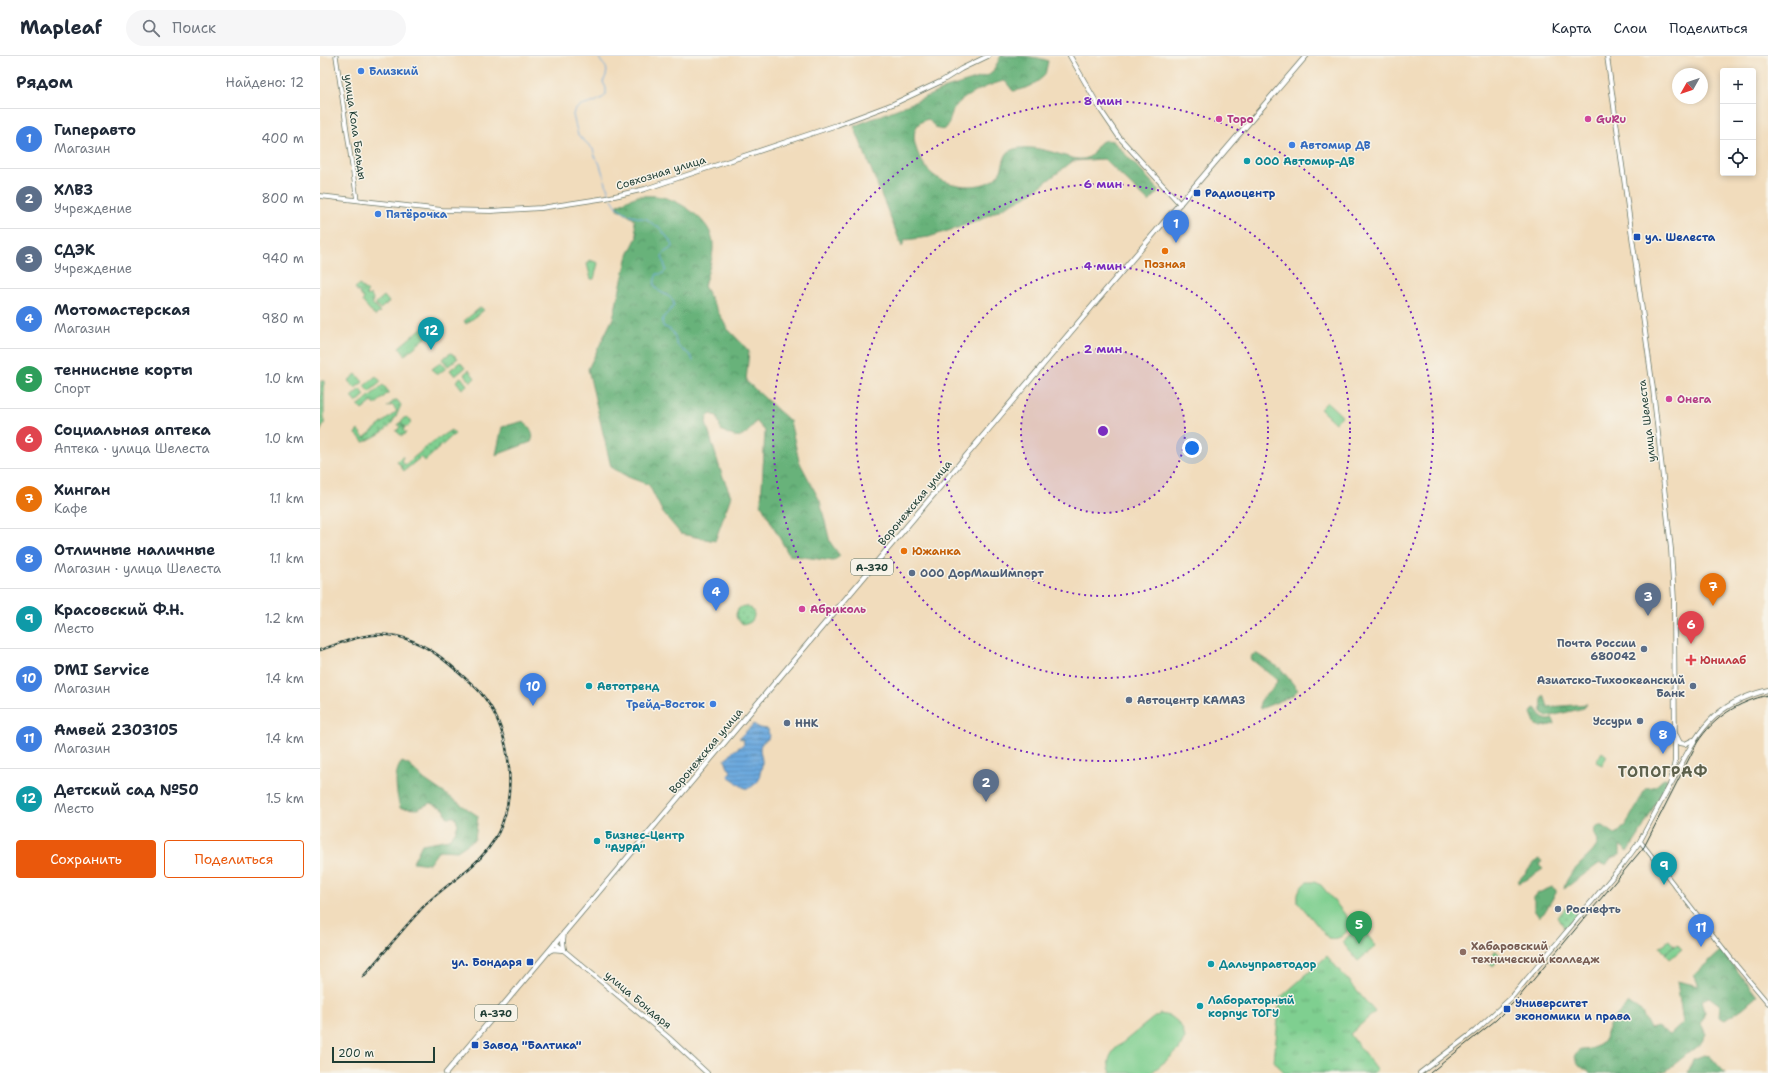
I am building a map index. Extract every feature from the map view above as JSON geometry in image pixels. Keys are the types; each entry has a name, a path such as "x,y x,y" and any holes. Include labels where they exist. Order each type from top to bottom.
{"highway":[{"name":"Воронежская улица","path":"446,1073 1306,56"},
{"path":"546,954 554,950 564,950"}],"main road":[{"name":"Совхозная улица","path":"320,196 442,210 492,211 541,208 618,196 645,189 893,104 942,81 961,69 988,56"},
{"path":"1070,56 1102,112 1119,137 1180,204"},
{"name":"улица Шелеста","path":"1607,56 1653,389 1671,549 1674,601 1676,735 1675,761 1670,785"},
{"path":"1420,1073 1475,1031 1511,998 1620,868 1640,841 1694,739 1704,725 1729,705 1752,694 1768,690"},
{"path":"1676,735 1680,743 1690,743 1694,739"},
{"path":"564,950 563,941 565,932"},
{"name":"улица Бондаря","path":"556,942 668,1037 707,1073"}],"street":[{"name":"улица Кола Бельды","path":"336,56 357,200"},
{"path":"1640,841 1737,966 1768,1003"}],"green space":[{"path":"1001,56 1019,56 1044,59 1048,61 1045,75 1026,88 1013,91 1005,81 985,87 970,94 955,107 945,129 942,130 937,128 928,119 920,122 914,135 915,143 921,159 930,172 936,177 954,184 975,186 993,180 1001,171 1007,153 1014,149 1033,148 1083,159 1092,155 1102,141 1107,140 1113,141 1158,189 1157,194 1149,202 1104,159 1073,161 1030,194 978,221 929,237 905,240 902,247 854,126 946,88 989,75"},
{"path":"638,196 659,196 670,199 695,214 708,228 712,236 713,249 704,286 727,328 749,351 746,381 790,421 799,461 820,501 830,542 840,556 833,561 789,555 761,504 765,431 756,421 745,434 741,436 733,436 721,430 717,416 711,414 707,417 706,423 721,472 731,496 715,541 681,534 663,513 649,485 628,477 611,467 588,369 613,318 628,255 637,237 634,219 618,209 618,205"},
{"path":"590,260 598,263 594,279 591,279 587,264"},
{"path":"359,285 368,292 366,294 368,296 370,294 373,299 372,303 380,312 375,316 362,301 364,299 355,288"},
{"path":"384,296 389,302 380,309 375,304"},
{"path":"481,307 484,310 466,324 464,321"},
{"path":"429,322 435,330 405,355 399,347"},
{"path":"451,353 458,358 448,366 442,359"},
{"path":"441,362 446,368 437,375 432,369"},
{"path":"460,362 465,368 455,376 450,370"},
{"path":"469,370 475,378 471,382 464,374"},
{"path":"356,374 363,382 355,388 348,381"},
{"path":"376,376 381,382 369,392 364,386"},
{"path":"461,377 467,385 462,389 456,381"},
{"path":"321,381 324,381 324,424 320,432"},
{"path":"383,385 389,392 375,405 372,402 362,410 358,406"},
{"path":"360,389 365,395 356,403 351,397"},
{"path":"397,400 401,405 391,424 383,432 364,442 356,434 356,432 358,430 364,438 397,411 392,405 387,407"},
{"path":"1327,402 1342,416 1335,423 1320,409"},
{"path":"404,418 408,418 410,422 408,426 404,426 402,424 402,420"},
{"path":"524,421 530,428 533,436 531,442 496,455 502,427"},
{"path":"400,422 405,428 403,430 406,433 402,436 396,431 400,427 398,424"},
{"path":"451,430 455,434 453,436 449,432 452,436 425,461 421,457 404,471 397,461 402,456 403,458 401,460 405,465 431,443"},
{"path":"745,606 751,609 754,615 751,621 745,624 739,621 736,615 739,609"},
{"path":"1257,654 1281,669 1298,690 1292,696 1260,709 1263,697 1276,684 1277,680 1251,659 1252,655"},
{"path":"1544,695 1548,707 1587,704 1584,708 1547,717 1544,715 1542,708 1542,697"},
{"path":"1534,708 1538,710 1542,718 1548,720 1553,719 1555,724 1542,727 1536,725 1531,713"},
{"path":"1602,752 1607,756 1602,765 1596,762"},
{"path":"402,762 409,765 425,780 478,816 475,839 457,851 439,850 429,864 413,862 422,844 449,839 455,832 458,824 455,817 447,817 444,809 431,803 417,809 400,808 396,778 399,766"},
{"path":"1667,778 1667,782 1639,835 1628,852 1620,845 1620,855 1611,858 1606,865 1600,863 1564,889 1570,875 1596,847 1598,842 1594,834 1595,828 1598,826 1603,826 1615,834 1619,832 1628,821 1646,788 1657,785"},
{"path":"1538,859 1542,861 1539,865 1543,869 1526,880 1518,883 1518,881"},
{"path":"1307,882 1314,882 1321,885 1348,918 1349,929 1342,936 1335,939 1328,938 1298,902 1299,890"},
{"path":"1552,887 1556,890 1556,893 1544,913 1539,917 1534,910 1534,897 1538,893"},
{"path":"1567,906 1579,908 1581,910 1565,929 1558,917"},
{"path":"1360,926 1376,946 1358,961 1342,942"},
{"path":"1669,940 1674,946 1665,953 1660,947"},
{"path":"1677,944 1682,949 1670,959 1665,954"},
{"path":"1721,950 1757,996 1725,1020 1719,1017 1720,1005 1709,997 1702,1000 1705,1012 1701,1024 1706,1034 1701,1043 1666,1071 1655,1073 1591,1073 1577,1062 1574,1057 1580,1050 1593,1048 1605,1041 1607,1030 1610,1025 1629,1003 1641,1011 1650,1029 1658,1027 1670,1035 1683,1023 1677,981 1699,986 1694,975"},
{"path":"1496,951 1501,956 1493,966 1488,961"},
{"path":"1327,956 1375,1012 1350,1034 1377,1070 1373,1073 1284,1073 1274,1061 1280,998"},
{"path":"1160,1014 1170,1016 1180,1024 1185,1038 1179,1050 1151,1073 1111,1073 1109,1061 1115,1049"},
{"path":"1704,1055 1710,1056 1725,1073 1688,1073 1693,1059"}],"water":[{"path":"754,724 759,728 768,729 769,735 768,739 761,744 760,747 762,768 759,780 754,785 744,788 728,776 731,771 725,760 732,752 744,744 743,739 739,738"}],"waterway":[{"path":"599,56 607,72 603,82 606,88 606,95 601,99 587,105 581,105 574,111 573,115 578,135 593,149 596,159 599,162 610,196"},
{"path":"612,199 617,207 631,216 647,219 655,226 658,226 672,243 673,247 662,256 666,270 662,274 657,274 655,286 661,292 669,296 674,304 665,315 662,323 664,327 672,331 680,348 690,355 693,361"}],"tram line":[{"path":"1430,1073 1496,1020 1519,997 1644,847 1697,743 1711,726 1719,718 1737,706 1768,695"}],"railway":[{"path":"320,650 348,640 377,635 405,638 421,645 449,664 480,692 498,721 508,755 509,791 507,808 496,837 479,859 426,904 363,977"}],"place":[{"name":"Близкий","path":"361,71"},
{"name":"Торо","path":"1219,119"},
{"name":"GuRu","path":"1588,119"},
{"name":"Автомир ДВ","path":"1292,145"},
{"name":"ООО Автомир-ДВ","path":"1247,161"},
{"name":"Радиоцентр","path":"1197,193"},
{"name":"Пятёрочка","path":"378,214"},
{"name":"ул. Шелеста","path":"1637,237"},
{"name":"Гиперавто","path":"1176,243"},
{"name":"Позная","path":"1165,251"},
{"name":"Детский сад №50","path":"431,350"},
{"name":"Онега","path":"1669,399"},
{"name":"Южанка","path":"904,551"},
{"name":"ООО ДорМашИмпорт","path":"912,573"},
{"name":"Хинган","path":"1713,606"},
{"name":"Абриколь","path":"802,609"},
{"name":"Мотомастерская","path":"716,611"},
{"name":"СДЭК","path":"1648,616"},
{"name":"Социальная аптека","path":"1691,644"},
{"name":"Почта России 680042","path":"1644,649"},
{"name":"Юнилаб","path":"1691,660"},
{"name":"Автотренд","path":"589,686"},
{"name":"Азиатско-Тихоокеанский Банк","path":"1693,686"},
{"name":"Автоцентр КАМАЗ","path":"1129,700"},
{"name":"Трейд-Восток","path":"713,704"},
{"name":"DMI Service","path":"533,706"},
{"name":"Уссури","path":"1640,721"},
{"name":"ННК","path":"787,723"},
{"name":"Отличные наличные","path":"1663,754"},
{"name":"ХЛВЗ","path":"986,802"},
{"name":"Бизнес-Центр \"АУРА\"","path":"597,841"},
{"name":"Красовский Ф.Н.","path":"1664,885"},
{"name":"Роснефть","path":"1558,909"},
{"name":"теннисные корты","path":"1359,944"},
{"name":"Амвей 2303105","path":"1701,947"},
{"name":"Хабаровский технический колледж","path":"1463,952"},
{"name":"ул. Бондаря","path":"530,962"},
{"name":"Дальуправтодор","path":"1211,964"},
{"name":"Лабораторный корпус ТОГУ","path":"1200,1006"},
{"name":"Университет экономики и права","path":"1507,1009"},
{"name":"Завод \"Балтика\"","path":"475,1045"}],"district":[{"name":"ТОПОГРАФ","path":"1663,772"}]}
